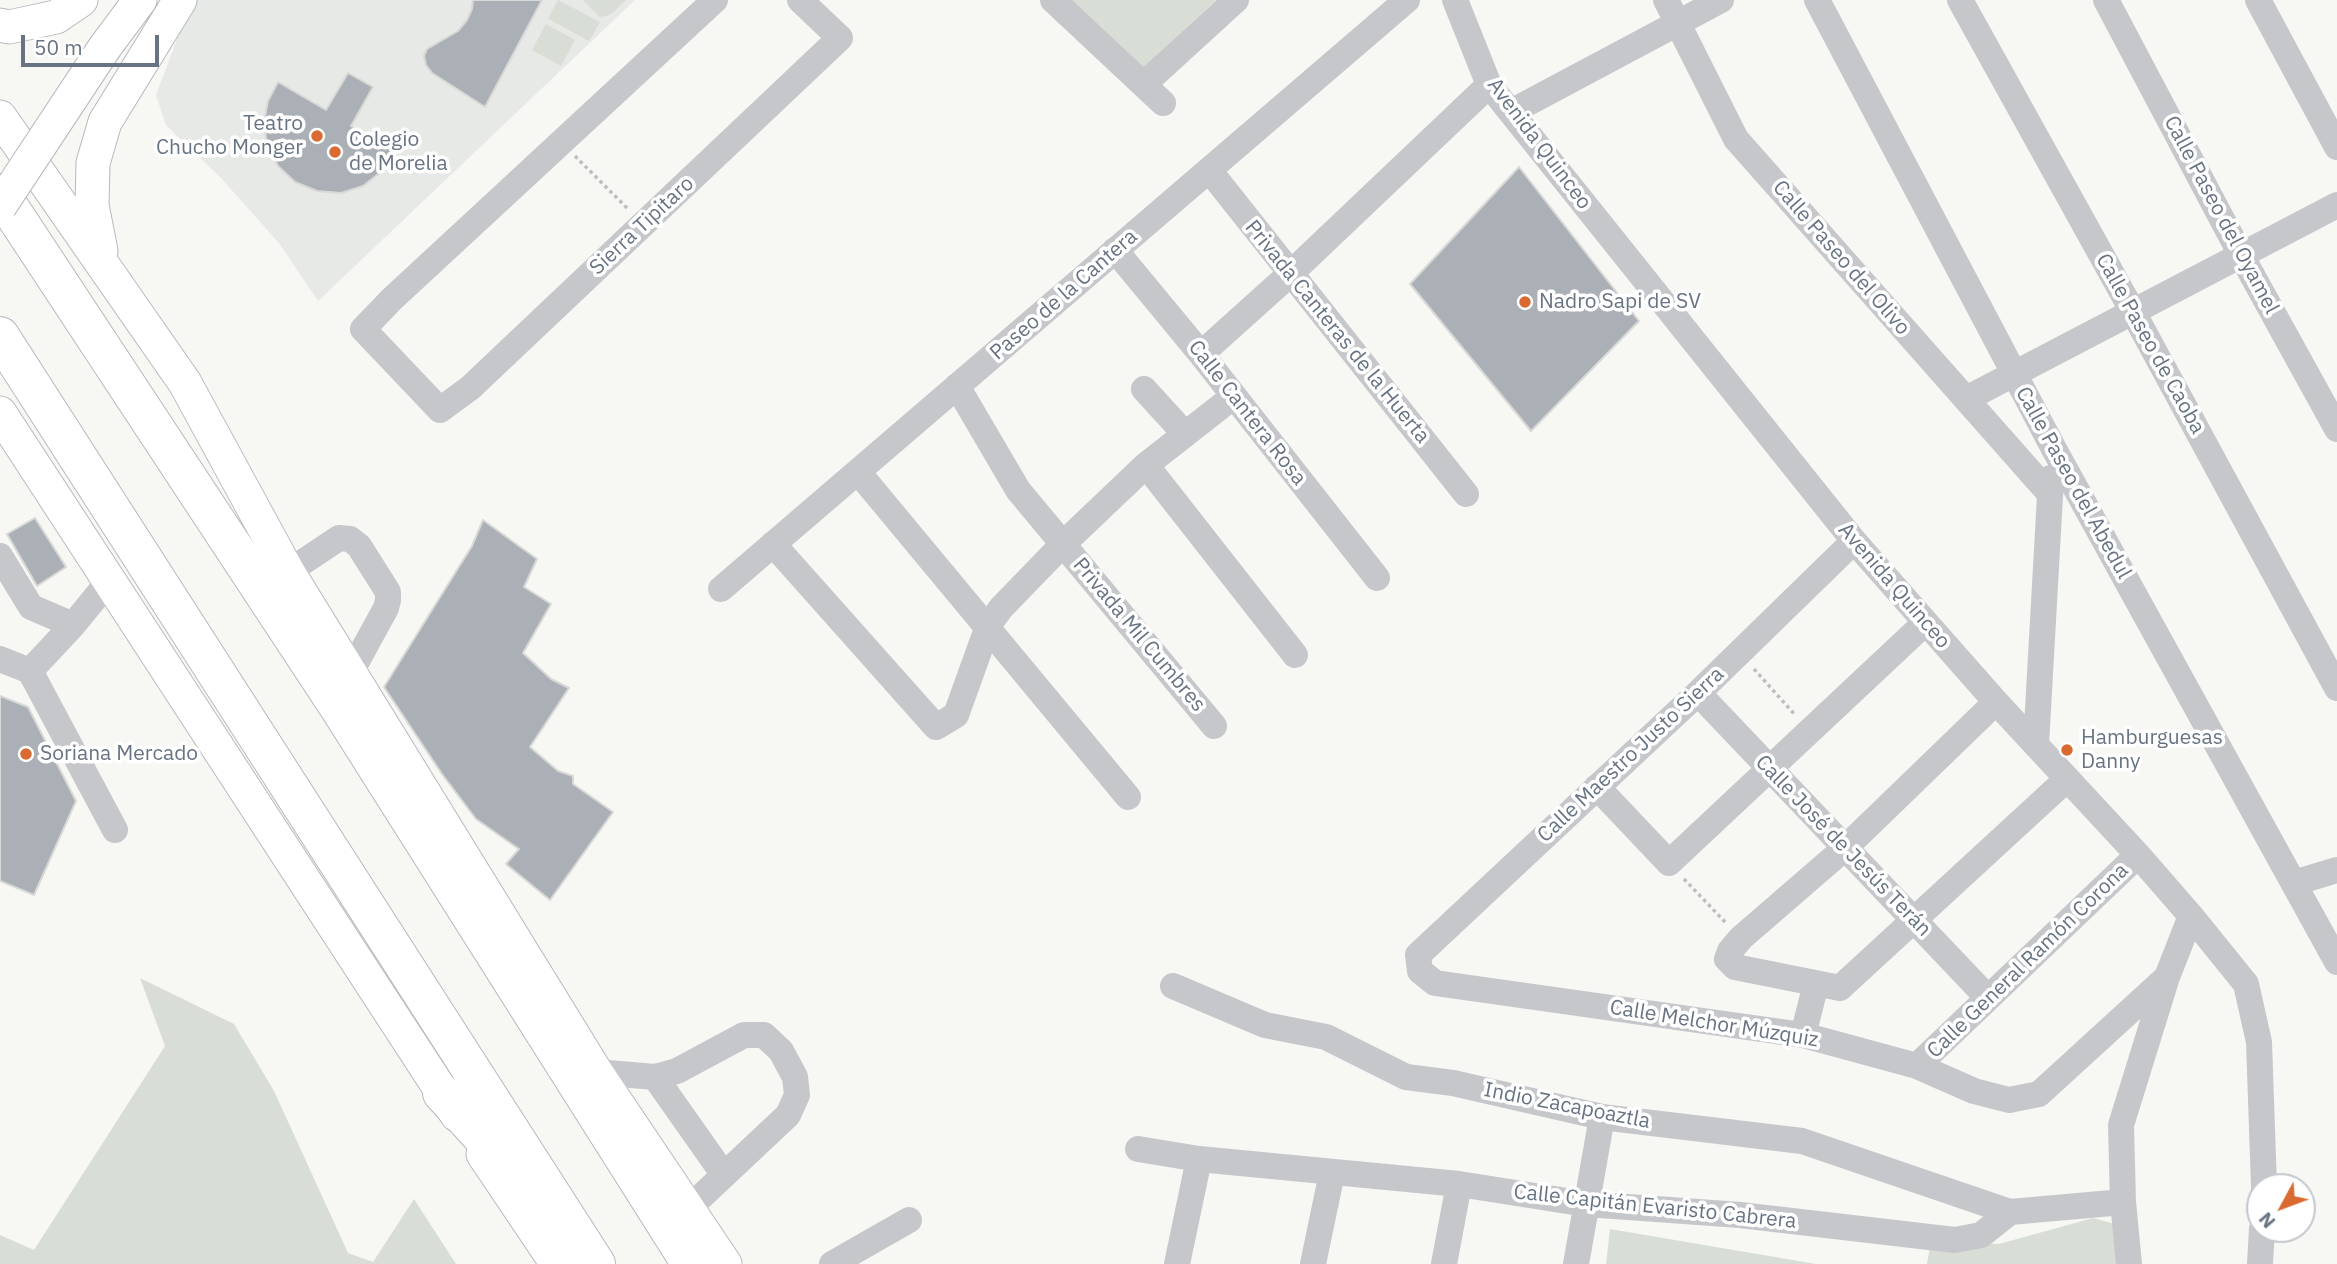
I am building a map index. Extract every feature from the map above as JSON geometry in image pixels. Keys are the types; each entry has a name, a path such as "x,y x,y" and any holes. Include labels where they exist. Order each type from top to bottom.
{"highway":[{"path":"0,193 340,709 691,1264"},
{"path":"0,335 581,1262"},
{"path":"442,1093 581,1262"},
{"path":"691,1213 715,1264"}],"main road":[{"path":"0,25 9,27 56,18 81,0"},
{"path":"0,206 121,0"},
{"path":"0,177 98,43 140,0"},
{"path":"180,0 106,122 93,163 92,205 100,249 185,383 288,572 596,1072 725,1264"},
{"path":"0,117 185,383"},
{"path":"0,413 442,1093"}],"street":[{"path":"561,142 715,0"},
{"name":"Sierra Tipitaro","path":"561,142 363,329 440,410 470,388 840,38 800,0"},
{"path":"1053,0 1163,103"},
{"path":"1143,84 1236,0"},
{"name":"Paseo de la Cantera","path":"721,589 1407,0"},
{"name":"Avenida Quinceo","path":"1455,0 1489,85 1854,541 1996,702 2138,855 2246,984 2259,1042 2264,1173"},
{"path":"1511,112 1672,12 1721,0"},
{"name":"Calle Paseo del Abedul","path":"1817,0 2054,449 2337,962"},
{"name":"Calle Paseo de Caoba","path":"1960,0 2337,688"},
{"name":"Calle Paseo del Oyamel","path":"2106,0 2337,429"},
{"path":"2258,0 2337,147"},
{"name":"Calle Paseo del Olivo","path":"1672,12 1736,139 2049,493"},
{"path":"1201,354 1290,274 1489,85"},
{"name":"Privada Canteras de la Huerta","path":"1209,170 1466,494"},
{"path":"1966,399 2337,205"},
{"name":"Calle Cantera Rosa","path":"1115,250 1201,354 1377,578"},
{"name":"Privada Mil Cumbres","path":"957,386 1018,490 1214,726"},
{"path":"1144,388 1185,434"},
{"path":"773,544 936,727 956,715 988,626 1001,608 1146,465 1234,396"},
{"path":"2036,746 2049,493 2054,449"},
{"path":"1146,465 1295,655"},
{"path":"858,472 1128,797"},
{"path":"288,572 339,538 350,539 359,546 388,592 386,608 351,672"},
{"name":"Calle Maestro Justo Sierra","path":"1420,971 1418,955 1698,693 1854,541"},
{"path":"0,556 31,607 73,625"},
{"path":"30,671 73,625 109,580"},
{"path":"1597,787 1669,863 1925,623"},
{"path":"0,659 30,671 116,831"},
{"name":"Calle José de Jesús Terán","path":"1698,693 1989,998"},
{"path":"1828,986 1735,967 1734,949 1845,848 1996,702"},
{"path":"1803,1035 1828,986 1914,920 2067,779"},
{"name":"Calle General Ramón Corona","path":"1917,1066 2138,855"},
{"path":"2294,883 2337,870"},
{"path":"2129,1264 2123,1202 2121,1125 2167,977 2191,916"},
{"name":"Calle Melchor Múzquiz","path":"1420,971 1435,983 1803,1035 1917,1066 1974,1091 2009,1100 2039,1094 2167,977"},
{"name":"Indio Zacapoaztla","path":"1173,986 1265,1026 1326,1037 1406,1077 1454,1083 1602,1117 1802,1141 2010,1212"},
{"path":"596,1072 655,1077 677,1071 744,1035 764,1035 781,1051 795,1077 797,1095 788,1115 724,1175 691,1213"},
{"path":"655,1077 724,1175"},
{"path":"1576,1264 1602,1117"},
{"name":"Calle Capitán Evaristo Cabrera","path":"1138,1149 1199,1159 1459,1184 1586,1204 1740,1215 1955,1240 1981,1235 2010,1212"},
{"path":"1177,1264 1199,1159"},
{"path":"1313,1264 1332,1173"},
{"path":"1444,1264 1459,1184"},
{"path":"2010,1212 2123,1202"},
{"path":"832,1264 909,1220"},
{"path":"2260,1264 2261,1243"}],"path":[{"path":"561,142 643,224"},
{"path":"1740,653 1809,730"},
{"path":"1669,863 1734,949"}],"shaded area":[{"name":"Colegio de Morelia","path":"196,0 635,0 318,301 279,243 221,178 166,125 156,95 187,13"},
{"path":"558,0 600,22 589,41 548,19"},
{"path":"583,0 626,0 610,15 600,17"},
{"path":"1071,0 1216,0 1142,69"},
{"path":"546,24 575,40 561,66 532,50"},
{"path":"140,978 234,1024 274,1091 348,1253 373,1262 414,1199 456,1264 0,1264 0,1235 34,1250 165,1046"},
{"path":"2093,1218 2115,1224 2116,1264 1927,1264 1931,1241 1999,1244"},
{"path":"1610,1229 1816,1264 1606,1264"}],"building":[{"path":"473,0 542,0 485,107 432,73 424,56 427,49 458,31 467,20"},
{"name":"Teatro Chucho Monger","path":"348,73 373,87 351,126 395,151 382,171 363,186 341,193 317,191 295,182 278,166 267,145 264,122 268,101 278,82 326,110"},
{"name":"Nadro Sapi de SV","path":"1519,167 1639,321 1531,431 1410,284"},
{"path":"35,518 66,567 37,586 7,534"},
{"path":"483,520 537,559 524,587 551,604 523,653 551,679 569,688 530,747 558,771 573,776 573,784 613,812 550,900 506,864 519,849 476,819 442,774 384,687 472,546"},
{"name":"Soriana Mercado","path":"0,696 28,707 76,801 34,895 0,881"}],"place":[{"name":"Teatro Chucho Monger","path":"317,136"},
{"name":"Colegio de Morelia","path":"335,152"},
{"name":"Nadro Sapi de SV","path":"1525,302"},
{"name":"Hamburguesas Danny","path":"2067,750"},
{"name":"Soriana Mercado","path":"26,754"}]}
